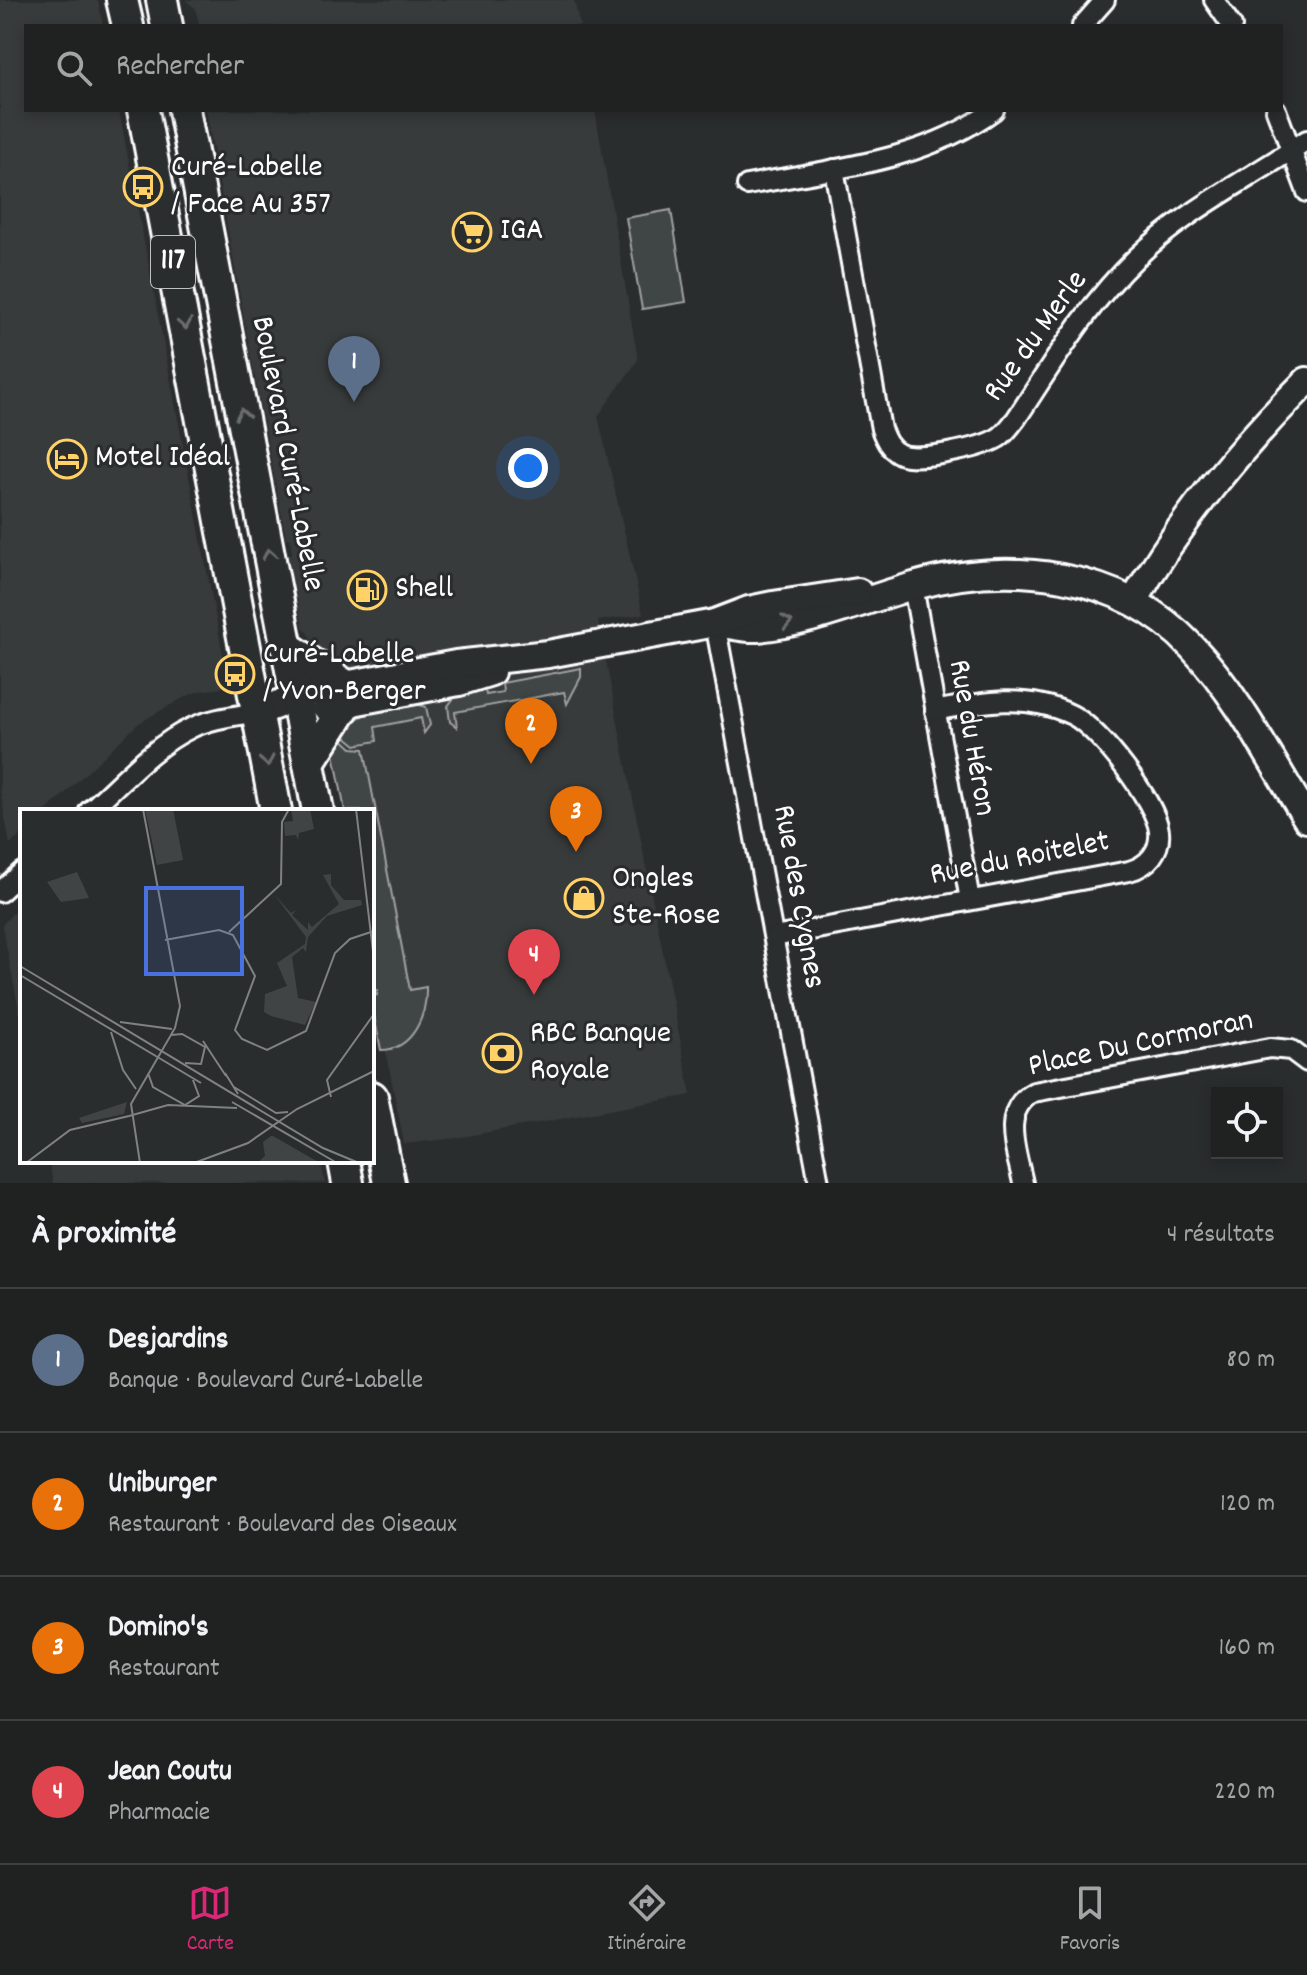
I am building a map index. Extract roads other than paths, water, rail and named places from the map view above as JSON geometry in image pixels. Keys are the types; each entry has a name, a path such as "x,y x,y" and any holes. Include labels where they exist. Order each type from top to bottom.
{"main road":[{"path":"122,0 128,24"},
{"path":"162,0 167,24"},
{"name":"117","path":"143,112 276,809"},
{"name":"Boulevard Curé-Labelle","path":"184,112 318,809"},
{"path":"287,647 346,694 309,762"},
{"path":"374,1107 389,1183"},
{"path":"344,1163 348,1183"}],"street":[{"path":"1084,24 1105,0"},
{"path":"1214,0 1231,24"},
{"path":"747,185 889,158 935,143 968,128 991,112"},
{"path":"1277,112 1299,145 1307,192"},
{"name":"Rue du Merle","path":"834,169 881,429 887,443 896,452 916,457 980,444 1003,434 1088,311 1137,257 1185,220 1299,145"},
{"path":"1134,601 1228,468 1307,381"},
{"path":"91,809 184,732 206,722 297,704 313,691 346,694 459,682 528,658 715,623 749,610 816,597 977,575 1036,573 1079,581 1134,601 1164,621 1198,653 1259,740 1307,819"},
{"name":"Rue du Héron","path":"913,586 970,900"},
{"name":"Rue des Cygnes","path":"715,623 819,1183"},
{"name":"Rue du Roitelet","path":"774,937 1136,869 1150,859 1156,849 1158,826 1149,806 1109,747 1088,725 1071,714 1035,703 1009,700 935,711"},
{"path":"0,892 20,874"},
{"name":"Place Du Cormoran","path":"1023,1183 1012,1119 1018,1105 1034,1092 1275,1047 1291,1050 1307,1062"}],"place":[{"name":"Curé-Labelle / Face Au 357","path":"143,187"},
{"name":"IGA","path":"472,232"},
{"name":"Desjardins","path":"354,402"},
{"name":"Motel Idéal","path":"67,459"},
{"name":"Shell","path":"367,590"},
{"name":"Curé-Labelle / Yvon-Berger","path":"235,674"},
{"name":"Uniburger","path":"531,764"},
{"name":"Domino's","path":"576,852"},
{"name":"Ongles Ste-Rose","path":"584,898"},
{"name":"Jean Coutu","path":"534,995"},
{"name":"RBC Banque Royale","path":"502,1053"}]}
